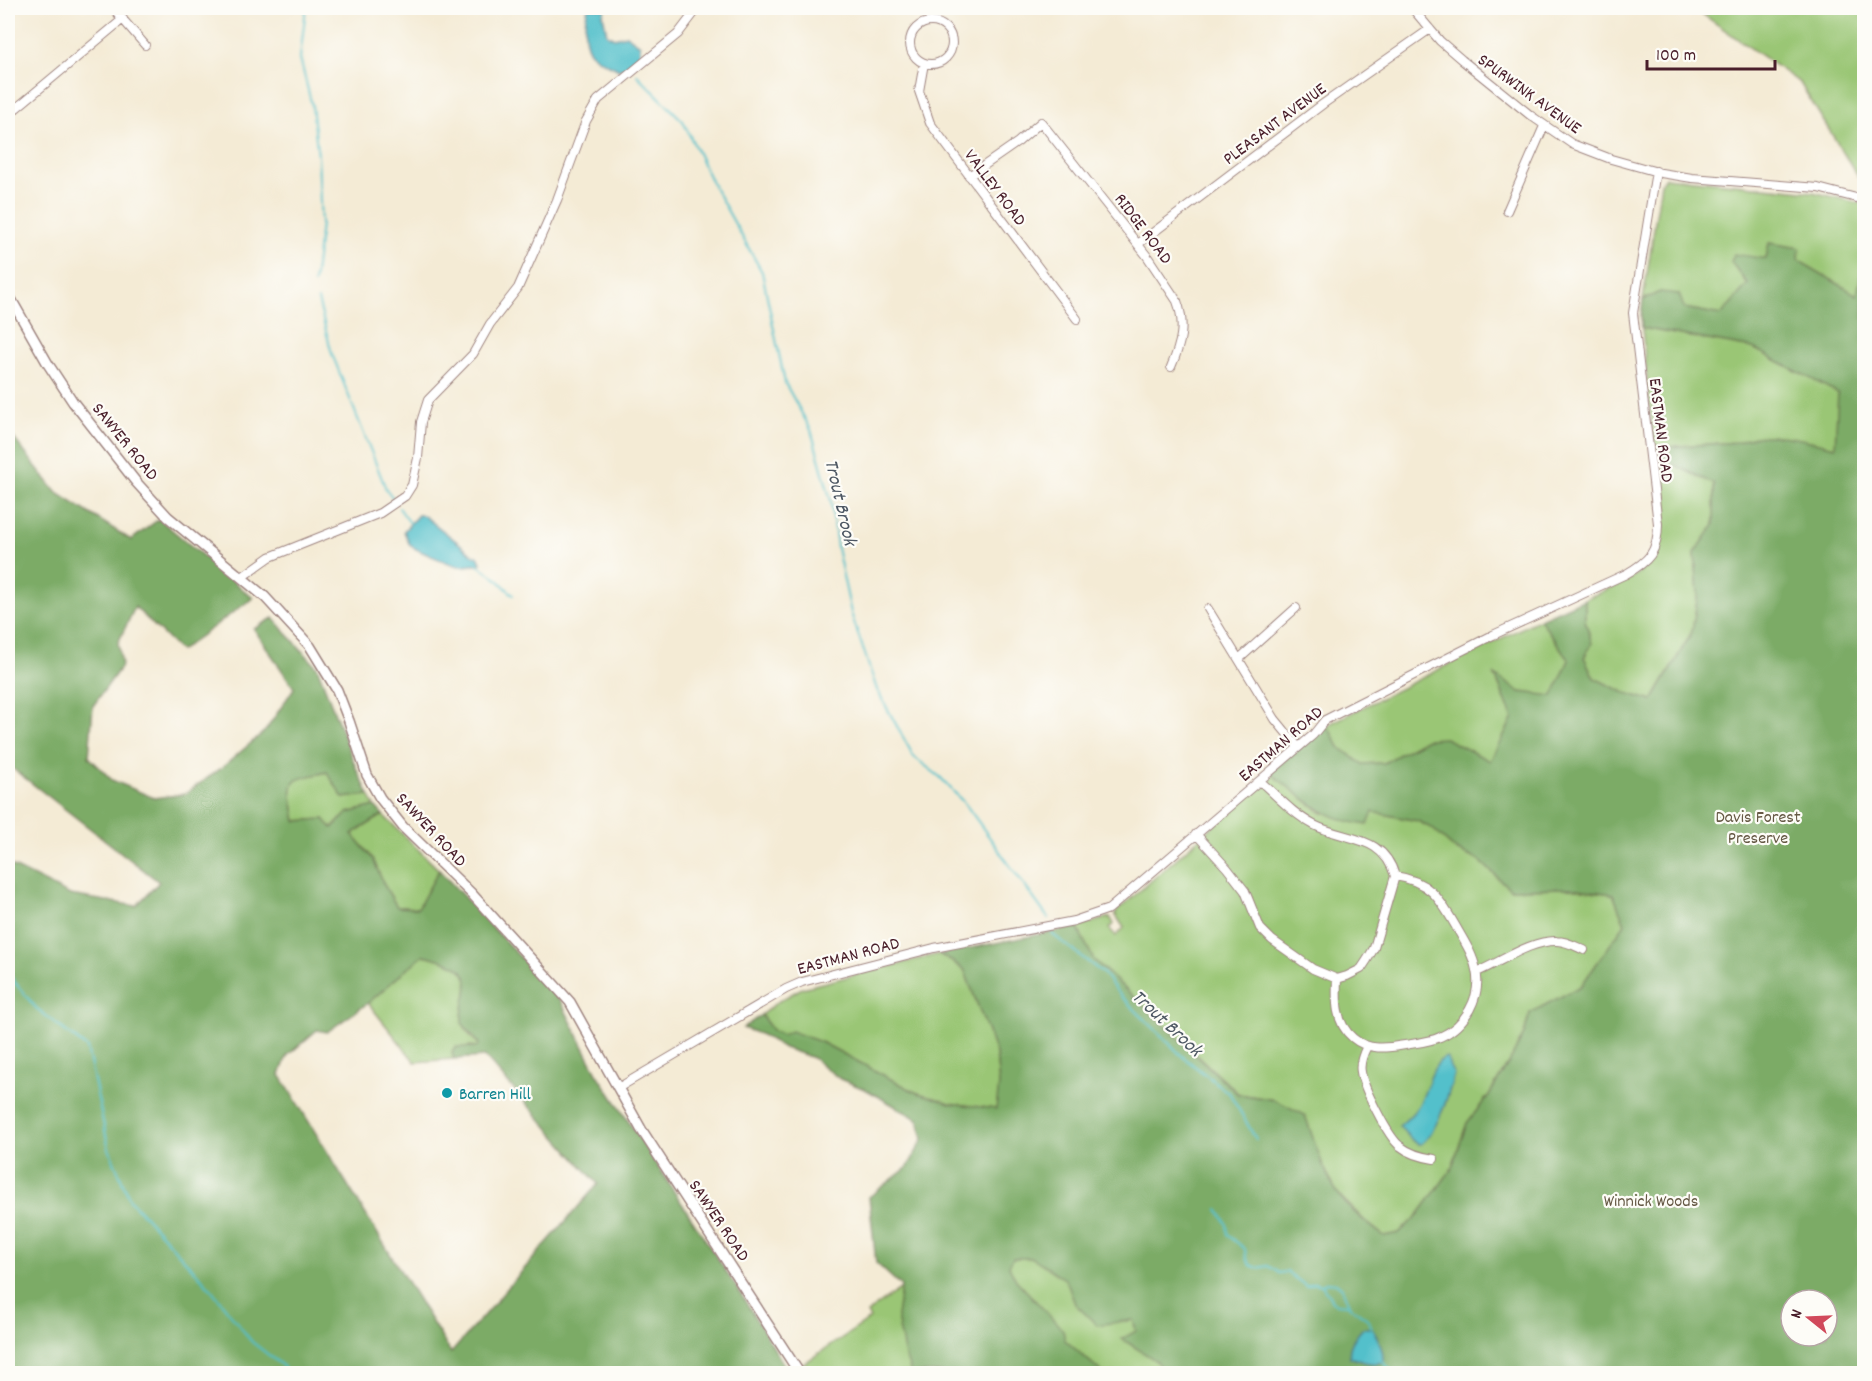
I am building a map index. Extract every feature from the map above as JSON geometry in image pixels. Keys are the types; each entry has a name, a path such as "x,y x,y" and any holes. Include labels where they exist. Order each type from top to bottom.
{"street":[{"path":"113,8 145,45"},
{"path":"242,577 270,557 380,513 405,496 412,485 418,458 421,422 428,400 438,387 473,354 490,324 518,288 544,230 586,121 598,100 678,34 698,8"},
{"name":"SPURWINK AVENUE","path":"1412,8 1430,30 1461,60 1544,126 1572,144 1591,152 1656,171 1692,178 1818,188 1864,200"},
{"path":"8,115 123,19"},
{"path":"934,22 943,26 950,33 951,50 942,61 924,63 918,59 910,47 913,33 925,23 934,22"},
{"name":"PLEASANT AVENUE","path":"1138,244 1323,104 1430,30"},
{"name":"VALLEY ROAD","path":"924,63 919,91 920,99 935,131 1077,319"},
{"name":"RIDGE ROAD","path":"969,176 1018,142 1041,122 1138,244 1173,293 1180,308 1182,324 1180,346 1171,367"},
{"path":"1508,211 1544,126"},
{"name":"EASTMAN ROAD","path":"618,1088 786,989 802,982 934,948 1074,921 1109,909 1139,886 1196,834 1313,735 1325,720 1493,635 1641,565 1652,554 1658,539 1658,524 1633,313 1656,171"},
{"name":"SAWYER ROAD","path":"8,294 48,364 100,439 168,517 242,577 298,632 325,668 349,721 367,775 386,806 403,827 471,893 564,994 645,1136 800,1374"},
{"path":"1239,659 1296,608"},
{"path":"1208,609 1275,719 1298,747"},
{"path":"1196,834 1245,891 1260,928 1272,940 1313,969 1337,979 1361,969 1374,948 1395,876 1393,867 1382,851 1359,839 1311,824 1260,781"},
{"path":"1337,979 1336,1008 1341,1024 1353,1038 1368,1046 1385,1048 1439,1038 1459,1025 1473,1004 1477,972 1472,957 1441,901 1427,887 1410,878 1395,876"},
{"path":"1477,972 1525,949 1549,941 1559,941 1584,950"},
{"path":"1368,1046 1363,1055 1361,1072 1388,1134 1411,1153 1434,1159"}],"green space":[{"path":"1694,8 1864,8 1864,186 1800,83"},
{"path":"1665,177 1813,192 1864,204 1864,1373 808,1373 803,1364 870,1319 867,1313 1014,1206 993,1109 950,1103 915,1092 821,1042 782,1035 773,1031 761,1015 802,988 939,954 964,969 996,1053 999,1084 1370,1290 1643,1028 1715,728 1695,553 1698,594 1692,632 1652,701 1623,692 1594,678 1584,657 1592,644 1585,620 1585,599 1632,577 1646,566 1655,553 1662,522 1656,456 1714,484 1714,495 1721,443 1654,448 1642,328 1753,348 1837,392 1798,260 1800,248 1769,243 1766,259 1731,262 1748,284 1721,315 1684,308 1660,292 1643,300 1661,183"},
{"path":"1769,243 1800,248 1798,260 1857,295 1864,259 1864,1373 1165,1373 1155,1360 1122,1339 1136,1331 1133,1320 1097,1325 1075,1304 1066,1280 1033,1258 1013,1258 1009,1266 1016,1280 1063,1330 1065,1340 1103,1373 911,1373 897,1317 901,1286 876,1263 869,1197 908,1167 923,1139 919,1120 867,1090 840,1079 813,1058 784,1048 762,1035 743,1028 761,1015 773,1031 782,1035 791,1031 821,1042 915,1092 950,1103 996,1109 999,1084 996,1053 964,969 939,954 1077,927 1094,960 1238,1094 1275,1100 1305,1115 1323,1164 1342,1198 1359,1216 1384,1236 1399,1233 1418,1215 1451,1170 1467,1123 1489,1095 1508,1064 1524,1034 1530,1013 1581,986 1625,924 1613,894 1570,888 1510,889 1480,861 1456,850 1433,829 1418,821 1373,812 1368,825 1338,818 1304,799 1269,772 1327,725 1339,747 1362,764 1384,763 1427,739 1445,738 1490,761 1513,718 1495,675 1520,692 1553,696 1569,660 1540,619 1585,599 1585,620 1592,644 1584,657 1594,678 1623,692 1652,701 1692,632 1698,594 1695,553 1714,525 1714,484 1656,456 1654,448 1738,442 1762,436 1799,438 1835,447 1838,393 1753,348 1642,328 1643,300 1660,292 1679,294 1684,308 1721,315 1748,284 1731,262 1734,254 1766,259"},
{"path":"8,431 56,492 131,540 159,519 253,598 180,651 135,607 118,643 122,665 93,706 89,757 112,780 154,798 185,794 224,766 266,730 294,688 254,629 273,618 317,667 356,768 369,795 343,798 327,772 303,777 293,784 292,789 296,821 324,819 332,828 348,813 375,806 383,815 352,834 373,859 397,907 418,908 439,870 560,1000 597,1073 744,1299 789,1373 8,1373 8,1301 14,1285 8,1268 8,864 70,895 136,906 159,882 8,765","holes":["423,955 458,967 467,979 462,1023 479,1044 477,1047 456,1047 452,1052 454,1059 485,1057 598,1184 451,1353 280,1075 287,1056 317,1030 327,1032 368,1003"]},
{"path":"1540,619 1569,660 1553,697 1520,692 1495,676 1513,718 1490,762 1427,739 1384,763 1362,764 1339,747 1327,725"},
{"path":"328,772 343,798 369,795 375,806 348,813 331,828 324,819 296,821 291,789 293,784 303,777"},
{"path":"1272,774 1322,813 1372,812 1418,821 1433,829 1456,850 1480,861 1510,889 1570,888 1613,894 1625,924 1581,986 1530,1013 1524,1034 1508,1064 1489,1095 1467,1123 1451,1170 1418,1215 1399,1233 1384,1236 1366,1222 1337,1193 1323,1165 1275,1100 1239,1094 1094,960 1077,927 1110,917 1114,924 1109,928 1116,936 1124,928 1115,914 1118,910"},
{"path":"383,815 439,870 418,908 397,907 373,859 352,834"},
{"path":"423,955 446,961 460,968 466,977 463,1021 468,1033 479,1044 478,1047 470,1046 452,1052 454,1059 415,1062 368,1003"}],"water":[{"path":"588,8 605,8 603,15 607,34 614,38 626,35 640,45 640,54 627,67 619,70 599,60 589,51 585,33"},
{"path":"418,515 423,515 478,556 481,563 459,566 433,557 410,545 404,531"},
{"path":"1447,1057 1454,1074 1449,1092 1437,1123 1420,1145 1399,1126 1416,1109 1433,1071"},
{"path":"1363,1328 1371,1328 1376,1335 1383,1362 1371,1363 1350,1357 1351,1345"}],"waterway":[{"path":"306,8 300,58 312,106 318,156 321,224 314,283"},
{"name":"Trout Brook","path":"637,75 683,121 712,183 762,272 785,383 811,430 831,501 837,548 851,613 877,690 914,757 940,777 966,805 1048,918"},
{"path":"318,300 332,354 386,489 393,498"},
{"path":"399,508 410,523"},
{"path":"478,565 496,578 513,595"},
{"name":"Trout Brook","path":"1052,934 1104,974 1119,994 1182,1056 1230,1094 1256,1139"},
{"path":"8,974 36,1008 87,1048 109,1149 130,1200 211,1289 252,1342 284,1367 283,1374"},
{"path":"1218,1209 1227,1225 1228,1235 1245,1249 1250,1265 1258,1268 1268,1266 1279,1273 1287,1272 1306,1286 1314,1283 1322,1285 1332,1301 1348,1305 1369,1320 1371,1328"},
{"path":"1322,1285 1328,1282 1336,1283 1342,1288 1350,1308"},
{"path":"1383,1362 1394,1374"}],"place":[{"name":"Barren Hill","path":"447,1093"}],"park label":[{"name":"Davis Forest Preserve","path":"1758,826"},
{"name":"Winnick Woods","path":"1651,1200"}]}
